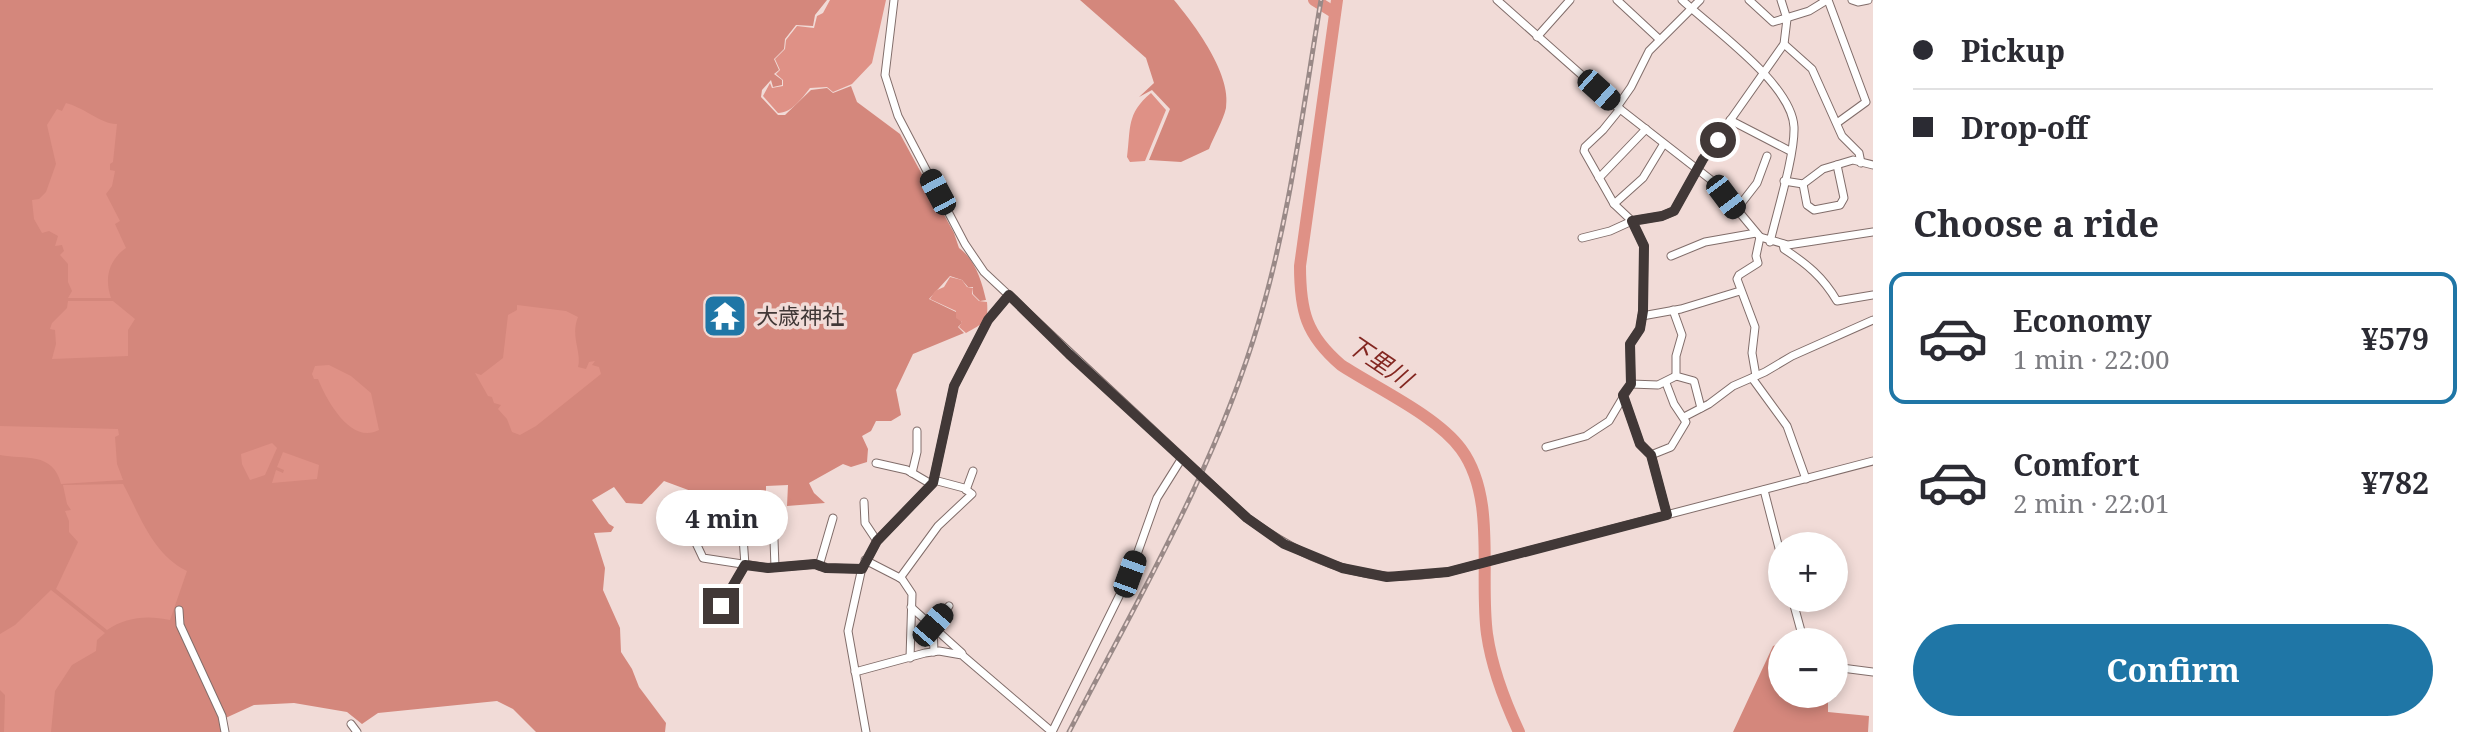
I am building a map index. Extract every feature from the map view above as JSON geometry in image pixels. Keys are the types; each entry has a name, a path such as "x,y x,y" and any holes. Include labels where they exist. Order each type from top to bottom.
{"street":[{"path":"894,0 885,75 898,116 965,244 984,272 1247,518 1284,544 1342,568 1387,577 1448,572 1873,461"},
{"path":"1497,0 1663,145 1715,183 1758,235 1770,242 1783,244 1873,232"},
{"path":"1617,0 1659,39"},
{"path":"1682,0 1781,91 1792,113 1793,137 1770,242"},
{"path":"1546,447 1596,432 1609,421 1631,384 1630,344 1640,329 1642,316 1644,246 1632,221 1614,204 1584,151 1585,147 1619,108 1649,51 1700,0"},
{"path":"1749,0 1773,22 1809,11 1827,0 1866,102 1837,123"},
{"path":"1582,238 1674,211 1698,168 1784,44 1787,19 1781,0"},
{"path":"1852,0 1868,0"},
{"path":"1537,37 1564,2"},
{"path":"1784,44 1812,69 1842,136 1859,153 1861,163"},
{"path":"1730,120 1790,151"},
{"path":"1599,178 1646,129"},
{"path":"1614,204 1643,178 1663,145"},
{"path":"1736,210 1757,183 1767,156"},
{"path":"1784,181 1803,184 1823,169 1853,160 1873,165"},
{"path":"1803,184 1807,205 1814,210 1840,205 1844,198 1837,165"},
{"path":"1671,256 1705,242 1758,235"},
{"path":"1758,235 1758,263 1737,279 1755,327 1752,353 1754,377 1787,426 1806,479"},
{"path":"1783,244 1784,249 1824,280 1837,301 1873,295"},
{"path":"1642,316 1740,291"},
{"path":"866,732 848,631 864,565 877,541 932,482 954,386 988,320 1009,295"},
{"path":"1673,310 1682,335 1676,356 1676,376"},
{"path":"1684,417 1792,356 1873,320"},
{"path":"1631,384 1666,383 1676,376"},
{"path":"1676,376 1694,381 1701,408"},
{"path":"1651,455 1671,447 1686,422 1674,404 1666,383"},
{"path":"1623,395 1640,444 1651,455 1667,515"},
{"path":"912,473 917,452 917,431"},
{"path":"855,672 934,652 962,655 1052,732 1130,574 1157,498 1182,458"},
{"path":"876,463 972,494 947,515 900,578"},
{"path":"966,490 973,471"},
{"path":"1764,490 1775,532"},
{"path":"864,502 865,523 877,541"},
{"path":"721,606 745,565 741,509 764,510"},
{"path":"819,566 833,518"},
{"path":"686,532 695,541 703,558 775,567 864,565 900,578 912,594 910,658"},
{"path":"764,532 774,540 775,567"},
{"path":"934,652 933,625 949,606"},
{"path":"911,607 963,652 962,655"},
{"path":"179,610 180,625 222,716 225,732"},
{"path":"1848,669 1873,672"},
{"path":"351,724 357,732"}],"shaded area":[{"path":"0,0 827,0 815,15 813,26 796,25 785,39 784,49 774,59 779,70 774,74 782,80 782,85 773,87 771,80 762,90 761,97 778,115 785,115 811,90 827,88 833,93 851,86 857,102 900,134 954,233 959,248 974,265 986,300 980,301 973,294 973,287 950,276 929,299 956,312 956,318 960,318 962,323 958,327 964,333 913,354 896,390 901,415 891,421 876,421 871,431 862,436 868,449 867,462 851,467 843,464 809,483 825,503 787,506 788,485 766,486 761,507 748,506 742,500 726,504 664,481 642,504 626,503 614,487 592,500 614,527 611,532 594,533 605,568 603,590 620,628 621,652 639,687 666,723 665,732 536,732 513,709 497,701 378,713 362,724 347,712 294,703 254,705 219,721 223,732 0,732"},
{"path":"830,0 886,0 872,63 852,84 833,92 827,87 810,88 792,108 778,113 763,96 770,83 772,88 783,86 783,80 776,74 780,70 775,59 785,49 786,40 797,26 814,28 817,16 823,13"},
{"path":"1080,0 1174,0 1210,50 1223,80 1226,108 1209,149 1181,162 1149,160 1170,109 1152,90 1139,97 1154,83 1146,58"},
{"path":"1151,93 1166,110 1145,161 1130,162 1127,157 1133,115"},
{"path":"66,103 117,124 113,162 110,164 110,170 115,171 112,186 106,194 120,221 115,224 126,248 110,270 108,283 111,298 68,298 72,291 68,282 68,264 60,255 64,251 62,245 55,246 58,236 49,231 42,233 34,219 32,200 39,199 46,192 56,164 47,125 57,109 62,111"},
{"path":"950,277 962,280 967,287 973,288 972,294 979,301 987,302 984,322 966,333 959,327 962,322 956,318 956,311 930,299"},
{"path":"68,301 113,301 135,319 128,330 128,356 52,359 56,344 55,330 50,329 67,308"},
{"path":"517,305 566,311 578,317 575,331 578,367 586,369 589,362 595,361 592,365 599,367 601,374 536,426 520,435 512,432 507,419 498,409 501,405 488,396 475,373 481,375 503,358 508,315 517,310"},
{"path":"329,365 351,376 371,393 379,430 369,433 359,431 334,409 318,379 314,379 312,374 315,366"},
{"path":"0,426 118,429 119,435 115,437 117,464 123,480 61,484 57,473 45,462 0,455"},
{"path":"272,443 277,448 265,475 250,480 241,454"},
{"path":"283,452 319,465 317,479 272,483 276,470 283,473 284,470 277,467"},
{"path":"123,484 156,544 175,564 187,571 170,620 137,618 107,630 56,589 78,542 69,532 65,511 71,510 63,485"},
{"path":"51,590 105,633 97,640 96,651 72,665 55,691 51,732 4,732 5,695 0,690 0,634 15,625"},
{"path":"1768,657 1768,708 1828,708 1828,712 1869,716 1868,732 1733,732"}],"waterway":[{"path":"1314,0 1335,13"},
{"name":"下里川","path":"1337,0 1300,266 1304,309 1313,332 1329,354 1341,365 1437,425 1461,449 1472,469 1483,514 1489,647 1499,684 1519,732"}],"railway":[{"path":"1069,732 1174,531 1242,375 1279,242 1321,0"}],"place":[{"name":"大歳神社","path":"725,316"}],"route":[{"path":"721,606 745,565 768,568 815,564 826,568 862,569 877,541 933,483 954,386 988,320 1009,295 1247,518 1284,544 1342,568 1387,577 1448,572 1667,515 1651,455 1640,444 1623,395 1631,384 1630,344 1640,329 1643,311 1644,246 1632,221 1668,215 1674,211 1703,159 1718,140"}]}
